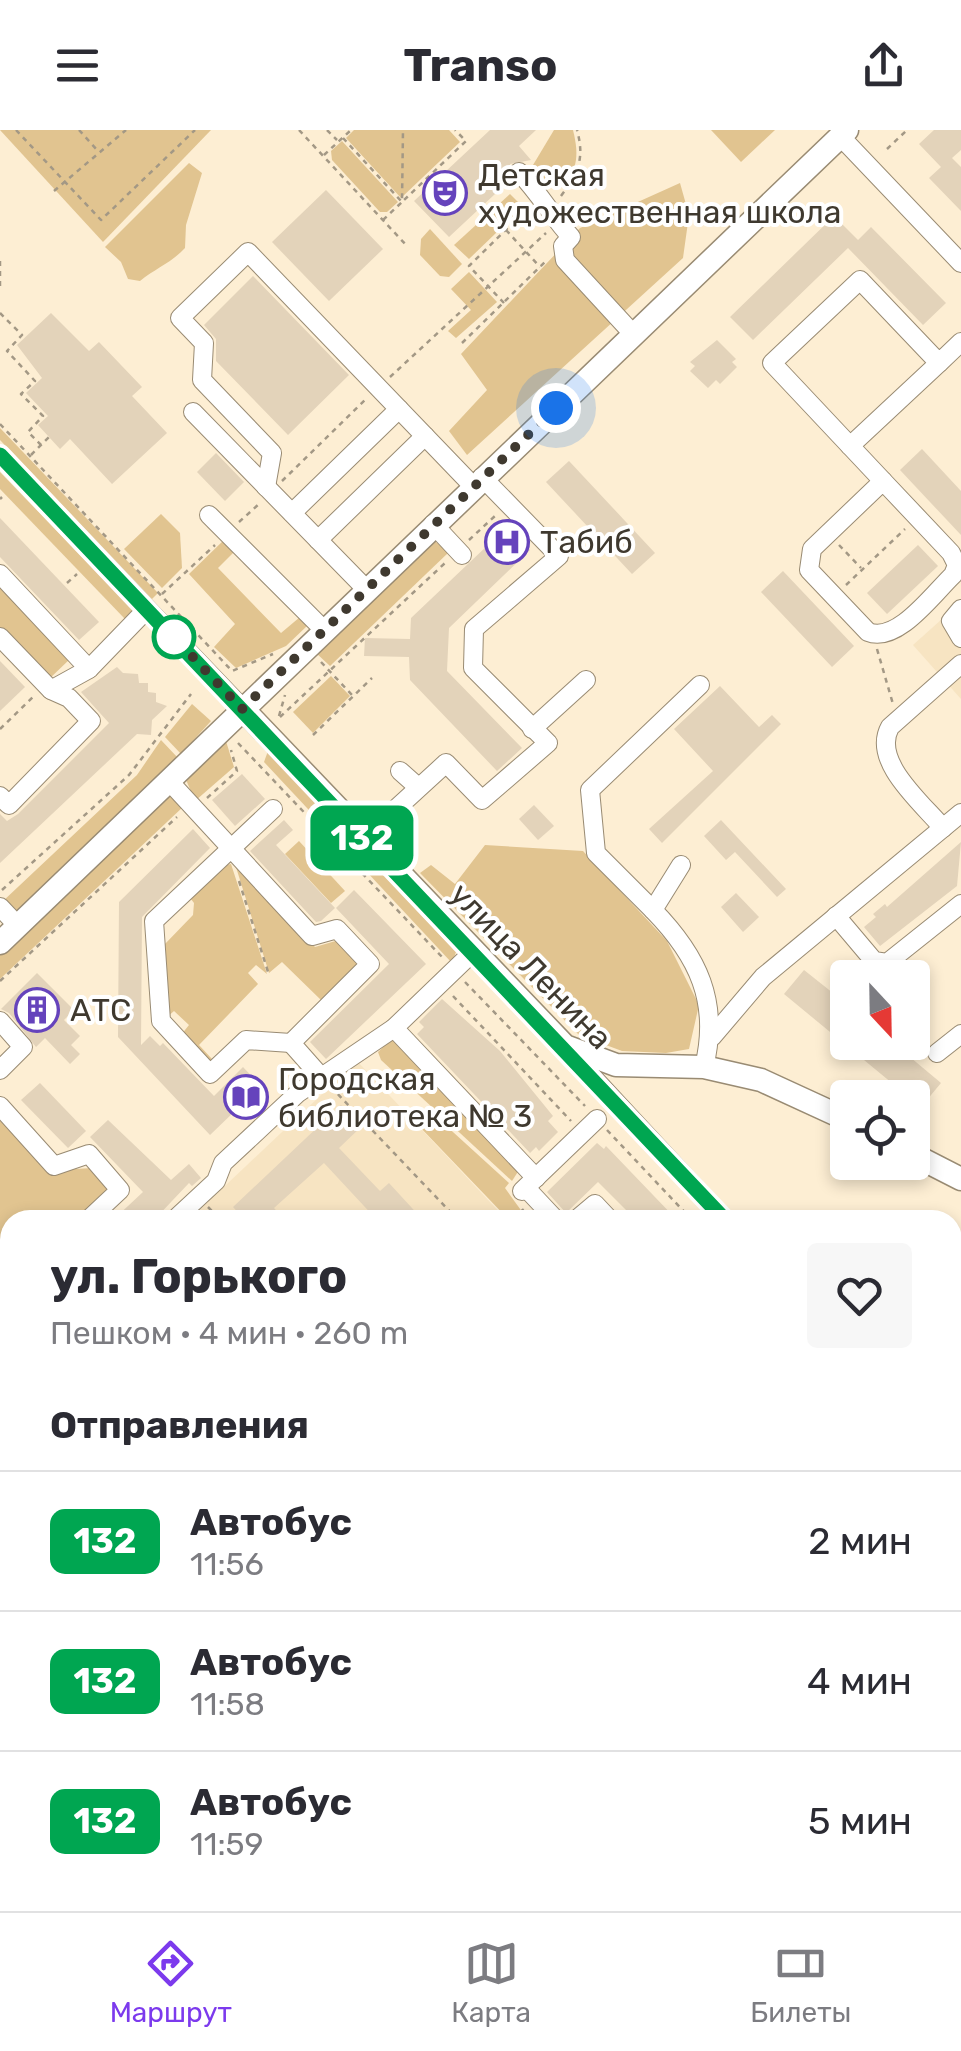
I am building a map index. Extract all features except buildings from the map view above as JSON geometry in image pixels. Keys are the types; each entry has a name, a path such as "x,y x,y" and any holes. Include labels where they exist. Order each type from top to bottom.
{"main road":[{"path":"0,943 843,133"},
{"name":"улица Ленина","path":"242,709 552,1039"},
{"path":"552,1039 616,1065 704,1067 760,1080 830,1112"},
{"path":"930,1163 961,1179"}],"street":[{"path":"843,133 961,263"},
{"path":"519,172 572,237 562,246 565,260 634,335"},
{"path":"269,490 272,453 202,380 204,343 180,318 248,252 425,436 508,503 559,556 519,600 474,629 473,668 548,743 482,800 446,763 363,838"},
{"path":"883,481 812,548 807,564 872,634 894,630 956,570 951,553 772,363 860,280 939,363"},
{"path":"850,446 961,342"},
{"path":"292,513 399,408"},
{"path":"193,412 366,589"},
{"path":"318,540 425,436"},
{"name":"улица Ленина","path":"0,455 242,709"},
{"path":"209,515 324,629"},
{"path":"433,524 460,553"},
{"path":"0,574 89,669"},
{"path":"50,690 89,669 147,609"},
{"path":"961,609 951,621 961,638"},
{"path":"0,637 50,690 68,698 90,721 9,805 0,796"},
{"path":"942,828 886,755 886,733 958,673"},
{"path":"532,729 586,680"},
{"path":"700,686 590,790 596,853 653,910 696,962 712,1036"},
{"path":"400,771 418,787"},
{"path":"168,780 312,936 337,929 370,964 291,1043"},
{"path":"273,810 235,854 154,921 161,1021 210,1074 246,1040 291,1043 322,1078"},
{"path":"704,1067 712,1036 763,977 961,813"},
{"path":"653,910 681,865"},
{"path":"836,916 874,961 887,963 961,904"},
{"path":"0,908 18,926"},
{"path":"185,1210 216,1181 223,1163 298,1093 394,1028 473,952"},
{"path":"0,1021 23,1047 0,1070"},
{"path":"394,1028 546,1210"},
{"path":"938,1054 961,1034"},
{"name":"улица Ленина","path":"552,1039 715,1210"},
{"path":"0,1106 54,1166 89,1154 120,1190 99,1210"},
{"path":"526,1190 597,1119"}],"path":[{"path":"16,130 101,220 195,130"},
{"path":"80,130 99,152"},
{"path":"54,191 126,130"},
{"path":"299,130 406,246"},
{"path":"328,130 402,202"},
{"path":"323,156 351,130"},
{"path":"402,202 403,130"},
{"path":"383,220 466,141 456,130"},
{"path":"147,609 526,251 551,208 580,171 583,150 577,130"},
{"path":"887,148 907,130"},
{"path":"504,303 469,266 504,229 551,208"},
{"path":"504,229 540,267"},
{"path":"462,343 562,246"},
{"path":"0,261 0,290"},
{"path":"0,313 22,335 6,351 35,381 21,394 43,416 28,432 41,445"},
{"path":"0,424 232,671"},
{"path":"30,456 50,437"},
{"path":"278,718 460,553 508,503"},
{"path":"834,596 917,518"},
{"path":"828,533 862,569"},
{"path":"67,583 76,574"},
{"path":"872,634 898,720"},
{"path":"317,658 353,696"},
{"path":"313,735 372,678"},
{"path":"0,729 36,694 50,690"},
{"path":"0,892 130,774 190,694"},
{"path":"0,981 191,804 199,804 237,771 228,740"},
{"path":"235,854 233,864 269,975"},
{"path":"440,984 582,1133"},
{"path":"322,1078 448,1210"},
{"path":"526,1190 529,1210"}],"shaded area":[{"path":"0,130 211,130 103,242"},
{"path":"354,130 449,130 460,142 401,198 346,138"},
{"path":"554,130 573,130 576,156 568,178 551,187 533,165"},
{"path":"711,130 775,130 741,162"},
{"path":"342,141 398,202 387,212 380,212 332,160 331,151"},
{"path":"189,163 202,173 186,225 185,248 140,281 128,279 121,262 105,247"},
{"path":"680,183 689,215 683,258 467,455 449,431 487,390 461,354 580,228"},
{"path":"510,194 523,207 469,259 454,245"},
{"path":"430,229 462,264 449,277 440,276 420,255 421,239"},
{"path":"469,272 497,302 456,338 448,331 471,310 451,289"},
{"path":"0,428 158,593 152,599 0,440"},
{"path":"0,472 132,609 132,620 125,619 0,489"},
{"path":"161,514 180,533 182,568 162,588 124,549"},
{"path":"226,538 237,549 218,568 281,633 300,617 307,626 286,646 236,668 214,647 235,624 189,574"},
{"path":"432,539 449,552 330,666 315,652"},
{"path":"0,581 71,658 47,681 0,631"},
{"path":"961,602 961,699 913,645"},
{"path":"331,676 350,696 313,733 293,712"},
{"path":"192,704 211,721 181,754 165,737"},
{"path":"225,738 234,767 195,801 184,775"},
{"path":"161,740 178,758 17,913 2,902 137,775"},
{"path":"268,751 456,952 452,963 264,762"},
{"path":"164,794 174,795 184,806 0,979 0,952"},
{"path":"299,841 345,891 331,903 285,854"},
{"path":"485,845 583,851 667,941 699,1005 689,1049 666,1053 622,1051 579,1035 420,873 431,865 455,884"},
{"path":"231,864 267,974 256,965 248,973 258,984 199,1045 212,1059 208,1063 181,1035 189,1025 174,1011 166,1018 164,945 193,915 194,903 187,894 221,866"},
{"path":"235,864 315,947 339,940 358,959 357,968 322,1001 282,962 269,973"},
{"path":"396,1035 521,1167 512,1181 381,1060 378,1052"},
{"path":"357,1061 498,1210 200,1210"},
{"path":"431,1112 509,1183 505,1188 521,1210 499,1210 418,1125"},
{"path":"0,1116 59,1170 92,1168 110,1187 93,1210 0,1210"}],"bus line":[{"name":"132","path":"0,455 565,1046 715,1210"}],"place":[{"name":"Детская художественная школа","path":"445,193"},
{"name":"Табиб","path":"507,542"},
{"name":"АТС","path":"37,1010"},
{"name":"Городская библиотека № 3","path":"246,1097"}],"route":[{"path":"174,637 171,634 242,709 556,408"}]}
